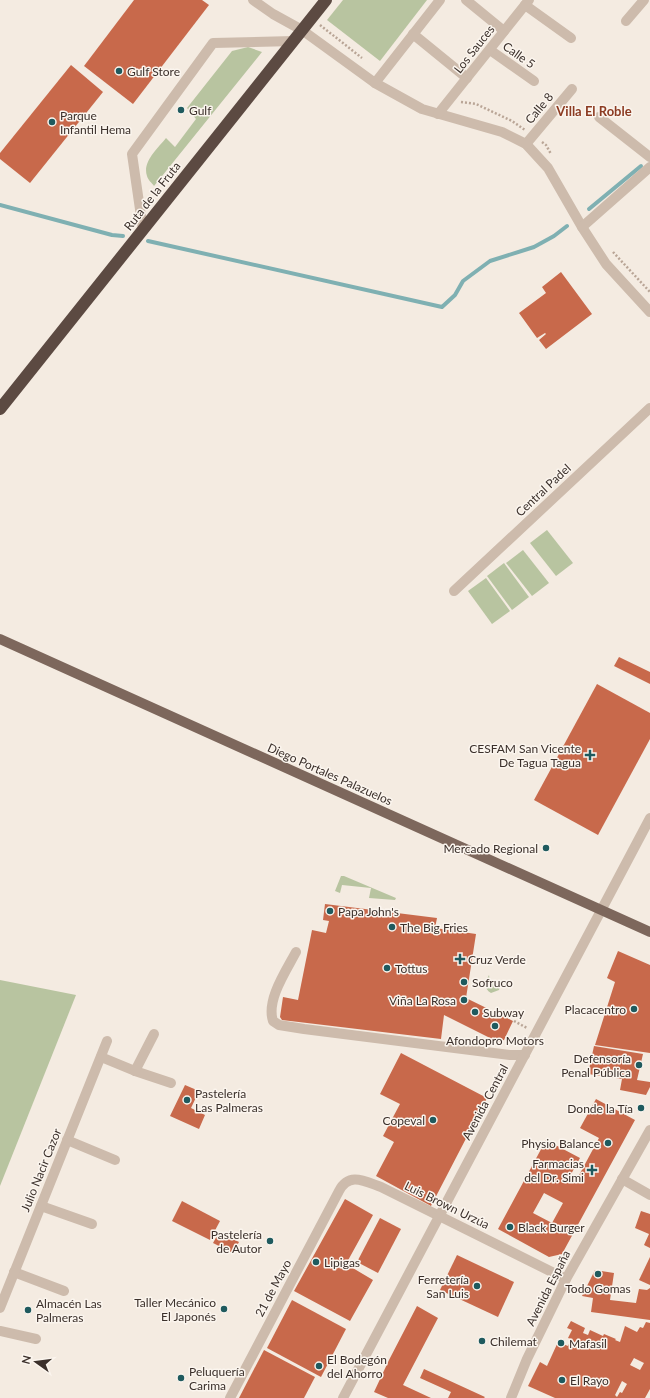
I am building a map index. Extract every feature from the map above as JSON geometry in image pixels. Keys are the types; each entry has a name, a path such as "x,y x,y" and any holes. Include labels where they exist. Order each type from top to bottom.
{"highway":[{"name":"Ruta de la Fruta","path":"0,409 326,0"}],"main road":[{"name":"Diego Portales Palazuelos","path":"0,639 650,932"}],"street":[{"path":"253,0 302,30 375,83 422,109 502,132 526,144 548,168 582,227 606,264 650,312"},
{"path":"375,83 440,0"},
{"path":"466,0 504,31"},
{"path":"626,21 644,0"},
{"path":"527,3 571,38"},
{"name":"Los Sauces","path":"438,114 527,3"},
{"path":"413,34 467,78"},
{"path":"142,230 132,154 213,43 294,41"},
{"name":"Calle 5","path":"490,50 534,81"},
{"name":"Calle 8","path":"526,144 572,89"},
{"path":"599,117 650,158"},
{"path":"582,227 650,167"},
{"name":"Central Padel","path":"454,591 650,408"},
{"name":"Avenida Central","path":"343,1398 650,818"},
{"path":"296,952 280,982 272,1002 271,1016 273,1021 279,1024 304,1029 510,1055 525,1055"},
{"path":"135,1071 154,1034"},
{"name":"Julio Nacir Cazor","path":"0,1308 107,1041"},
{"path":"101,1057 135,1071 171,1083"},
{"name":"Avenida España","path":"511,1398 527,1359 566,1279 650,1130"},
{"path":"67,1140 115,1160"},
{"name":"Luis Brown Urzúa","path":"338,1191 343,1183 358,1179 381,1186 566,1279"},
{"path":"622,1179 650,1195"},
{"name":"21 de Mayo","path":"230,1398 338,1191"},
{"path":"41,1206 92,1224"},
{"path":"14,1272 64,1291"},
{"path":"0,1331 36,1339"}],"path":[{"path":"514,1021 524,1026"}],"green space":[{"path":"343,0 427,0 380,61 327,20"},
{"path":"248,47 262,52 154,186 149,180 146,171 149,160 155,151 166,138 175,147 196,119 187,108 232,51"},
{"path":"547,530 573,563 556,576 530,543"},
{"path":"523,550 549,583 532,596 506,563"},
{"path":"504,563 529,597 512,610 487,576"},
{"path":"486,578 510,611 492,624 468,591"},
{"path":"341,876 344,876 396,898 395,900 369,898 371,888 342,885 340,893 335,891"},
{"path":"489,975 490,982 500,987 499,990 491,993 486,987 486,982"},
{"path":"0,980 76,995 0,1186"}],"building":[{"path":"134,0 202,0 209,5 133,104 84,66"},
{"name":"Parque Infantil Hema","path":"71,65 103,92 30,183 0,159 0,153"},
{"path":"561,272 592,314 546,349 539,340 546,334 545,333 537,338 519,313 546,293 542,287"},
{"path":"619,657 650,672 650,684 614,666"},
{"path":"597,684 650,713 650,739 598,835 534,800"},
{"name":"Tottus","path":"325,904 437,918 435,928 476,934 466,998 513,1021 504,1040 498,1042 444,1015 441,1039 282,1020 280,1017 283,997 298,1000 312,930 326,933 329,921 323,920"},
{"path":"618,951 650,965 650,1053 595,1045 615,982 607,978"},
{"path":"594,1046 643,1054 637,1080 650,1082 650,1087 646,1095 620,1090 622,1079 588,1074"},
{"name":"Copeval","path":"401,1053 487,1098 431,1206 376,1176 394,1142 383,1136 400,1104 380,1094"},
{"name":"Pastelería Las Palmeras","path":"185,1085 199,1091 191,1108 205,1115 199,1129 170,1116"},
{"path":"596,1099 635,1120 562,1254 549,1257 498,1229 546,1140 580,1158 570,1176 577,1179 599,1138 580,1128","holes":["544,1193 563,1203 552,1223 533,1213"]},
{"path":"345,1199 373,1215 346,1264 373,1280 350,1321 294,1291"},
{"path":"182,1201 220,1221 210,1240 172,1221"},
{"path":"641,1211 650,1214 650,1248 644,1245 649,1234 635,1228"},
{"path":"380,1218 401,1229 378,1273 357,1262"},
{"path":"219,1232 239,1242 233,1253 213,1243"},
{"name":"Ferretería San Luis","path":"457,1255 514,1282 498,1317 440,1290"},
{"path":"650,1257 650,1285 639,1280"},
{"path":"595,1270 614,1273 610,1300 636,1303 639,1289 647,1290 650,1288 650,1320 591,1312 593,1298 582,1296"},
{"path":"292,1300 346,1329 321,1377 267,1348"},
{"path":"417,1306 438,1318 403,1385 431,1398 388,1398 374,1392"},
{"path":"571,1321 585,1328 583,1333 588,1335 590,1330 603,1336 604,1334 620,1342 625,1326 637,1332 640,1327 643,1328 646,1322 650,1323 650,1389 645,1398 555,1398 528,1386 540,1362 547,1366 558,1342 568,1346 571,1339 568,1338 572,1330 567,1328","holes":["634,1358 644,1363 640,1370 630,1365","622,1381 627,1384 622,1393 620,1392 617,1397 615,1395"]},
{"path":"264,1350 315,1377 304,1398 239,1398"},
{"path":"424,1369 485,1397 448,1398 451,1392 420,1378"}],"waterway":[{"path":"589,209 641,166"},
{"path":"0,205 112,235 123,236"},
{"path":"148,241 442,307 455,295 463,281 490,261 534,247 554,236 567,226"}],"place":[{"name":"Gulf Store","path":"119,71"},
{"name":"Gulf","path":"181,110"},
{"name":"Parque Infantil Hema","path":"52,122"},
{"name":"CESFAM San Vicente De Tagua Tagua","path":"590,755"},
{"name":"Mercado Regional","path":"546,848"},
{"name":"Papa John's","path":"330,911"},
{"name":"The Big Fries","path":"392,927"},
{"name":"Cruz Verde","path":"460,959"},
{"name":"Tottus","path":"387,968"},
{"name":"Sofruco","path":"464,982"},
{"name":"Viña La Rosa","path":"464,1000"},
{"name":"Placacentro","path":"634,1009"},
{"name":"Subway","path":"475,1012"},
{"name":"Afondopro Motors","path":"495,1026"},
{"name":"Defensoría Penal Pública","path":"639,1065"},
{"name":"Pastelería Las Palmeras","path":"187,1100"},
{"name":"Donde la Tía","path":"641,1108"},
{"name":"Copeval","path":"433,1120"},
{"name":"Physio Balance","path":"608,1143"},
{"name":"Farmacias del Dr. Simi","path":"592,1170"},
{"name":"Black Burger","path":"510,1227"},
{"name":"Pastelería de Autor","path":"270,1241"},
{"name":"Lipigas","path":"316,1262"},
{"name":"Todo Gomas","path":"598,1274"},
{"name":"Ferretería San Luis","path":"477,1286"},
{"name":"Taller Mecánico El Japonés","path":"224,1309"},
{"name":"Almacén Las Palmeras","path":"28,1310"},
{"name":"Chilemat","path":"482,1341"},
{"name":"Mafasil","path":"561,1343"},
{"name":"El Bodegón del Ahorro","path":"319,1366"},
{"name":"Peluquería Carima","path":"181,1378"},
{"name":"El Rayo","path":"562,1380"}],"district":[{"name":"Villa El Roble","path":"594,111"}]}
